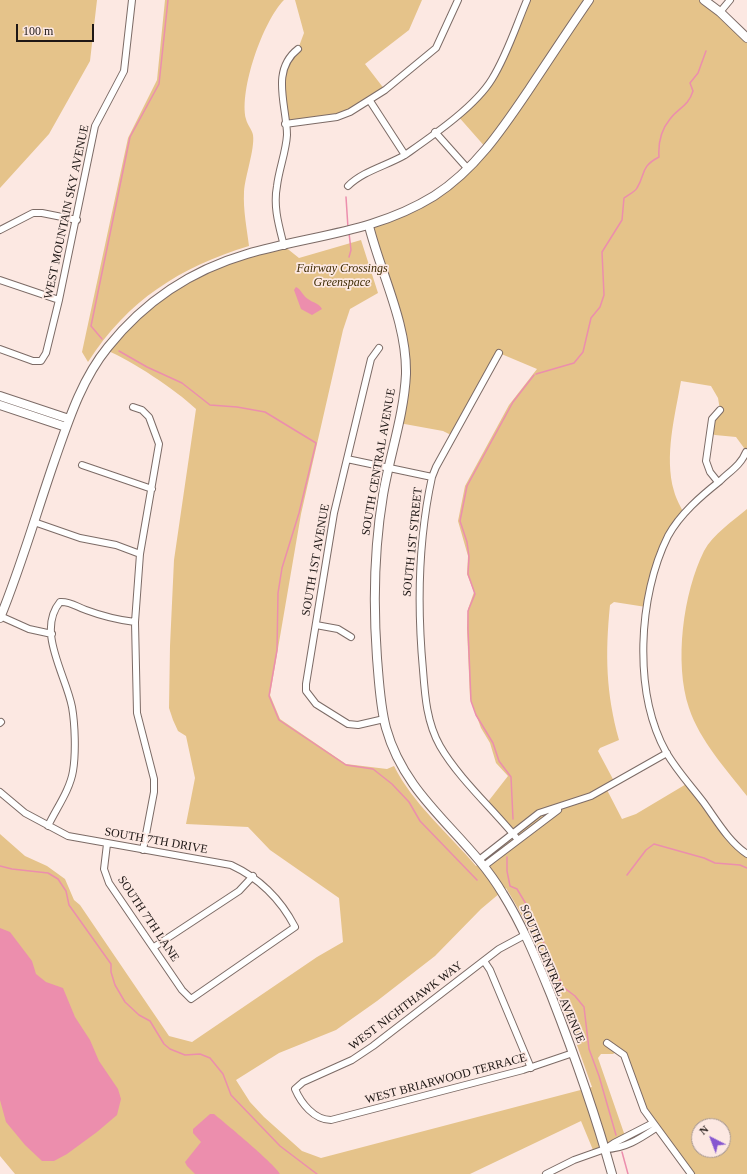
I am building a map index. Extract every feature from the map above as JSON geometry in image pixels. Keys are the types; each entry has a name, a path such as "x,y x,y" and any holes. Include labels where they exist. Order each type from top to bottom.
{"street":[{"name":"WEST MOUNTAIN SKY AVENUE","path":"0,349 33,361 41,362 46,353 77,220 95,126 124,71 132,0"},
{"path":"286,124 336,117 350,112 370,101 436,48 458,0"},
{"path":"348,186 359,176 392,162 404,155 474,101 492,80 527,0"},
{"path":"52,634 29,629 0,617 69,419 84,384 109,346 134,318 163,294 195,274 248,254 369,226 413,208 436,195 468,169 487,149 506,124 589,0"},
{"path":"704,0 720,12 747,38"},
{"path":"720,12 730,0"},
{"path":"284,246 276,214 276,196 286,145 286,124 282,95 283,76 288,56 298,49"},
{"path":"370,101 404,155"},
{"path":"435,132 468,169"},
{"path":"0,230 33,213 77,220"},
{"name":"SOUTH CENTRAL AVENUE","path":"369,226 399,325 405,359 402,407 388,468 377,544 374,600 378,675 384,719 396,754 411,782 481,863 502,891 525,935 573,1053 593,1109 612,1174"},
{"path":"0,280 59,300"},
{"name":"SOUTH 1ST AVENUE","path":"379,348 371,359 334,513 307,674 306,691 316,704 348,724 358,725 384,719"},
{"name":"SOUTH 1ST STREET","path":"499,353 436,467 432,477 424,524 418,603 419,634 428,716 433,731 448,758 518,840"},
{"path":"0,396 69,419"},
{"path":"0,405 66,428"},
{"path":"133,407 142,410 149,417 157,435 159,451 140,554 135,622 136,713 154,779 154,792 144,850"},
{"path":"718,482 710,472 706,461 712,419 720,410"},
{"path":"746,452 738,464 684,514 668,536 646,607 644,661 646,694 655,725 667,753 729,837 747,854"},
{"path":"347,459 432,477"},
{"path":"82,465 152,489"},
{"path":"34,522 80,538 116,545 140,554"},
{"path":"48,826 70,780 74,761 72,708 54,651 52,634 54,608 60,602 67,602 116,619 135,622"},
{"path":"316,625 338,629 351,636"},
{"path":"481,863 539,813 591,796 667,753"},
{"name":"SOUTH 7TH DRIVE","path":"0,792 25,813 68,836 231,865 253,876 284,908 295,927 191,999"},
{"path":"481,863 518,840 562,806"},
{"name":"SOUTH 7TH LANE","path":"107,844 104,869 109,883 182,990 191,999"},
{"path":"154,947 238,891 253,876"},
{"name":"WEST NIGHTHAWK WAY","path":"322,1120 311,1111 298,1095 295,1088 303,1082 352,1060 374,1046 506,944 525,935"},
{"path":"484,961 490,970 531,1068"},
{"path":"608,1043 624,1054 639,1099 654,1126 690,1172 682,1174"},
{"name":"WEST BRIARWOOD TERRACE","path":"322,1120 331,1120 531,1068 573,1053"},
{"path":"546,1174 556,1172 574,1160 605,1149 614,1143 633,1138 654,1126"}],"green space":[{"path":"0,0 97,0 90,61 49,134 0,188"},
{"path":"165,0 284,0 268,23 261,39 254,56 246,91 246,119 253,135 244,192 249,246 200,264 158,289 138,304 120,321 88,362 82,352 128,138 157,80"},
{"path":"295,0 422,0 409,30 365,64 385,90 350,112 285,124 284,69 298,49 304,33"},
{"name":"Fairway Crossings Greenspace","path":"527,0 704,0 747,38 747,452 736,437 715,435 710,433 712,419 720,410 718,398 711,386 681,381 670,450 670,464 674,491 684,514 668,536 646,607 614,602 610,605 607,641 609,690 619,740 600,748 598,751 615,783 606,788 622,819 636,814 688,783 719,823 747,854 747,1174 691,1174 653,1123 619,1050 613,1054 601,1054 598,1058 625,1136 593,1150 581,1121 470,1174 15,1174 0,1156 0,834 25,856 47,866 65,879 74,900 80,905 169,1036 192,1042 317,957 343,942 339,898 270,850 248,827 186,824 195,778 186,736 178,731 169,708 170,646 174,560 196,409 153,376 106,350 134,319 195,274 284,246 299,258 361,240 378,293 350,309 343,330 301,514 270,695 280,719 346,764 387,769 394,766 402,780 421,806 476,866 515,837 487,803 508,776 496,763 490,743 481,728 470,698 467,628 468,609 474,592 467,574 468,556 458,521 465,486 509,405 537,369 499,353 453,436 443,431 399,423 405,359 369,226 436,195 487,149 457,115 492,80","holes":["506,888 544,960 592,1087 321,1158 302,1151 264,1117 250,1102 236,1080 279,1053 336,1030 377,1001 435,956 481,909"]},
{"path":"747,509 747,796 714,754 694,720 684,690 682,650 686,607 697,568 704,551 718,533"}],"shaded area":[{"path":"296,287 306,298 318,304 322,309 312,315 301,309 294,290"},
{"path":"0,928 10,932 32,961 36,974 46,982 63,988 75,1017 90,1040 99,1061 118,1089 121,1099 117,1115 67,1154 54,1161 42,1161 25,1145 6,1122 0,1100"},
{"path":"210,1114 214,1114 238,1134 270,1162 280,1174 195,1174 185,1162 201,1142 193,1133 193,1129"}],"waterway":[{"path":"102,339 91,326 130,137 159,84 168,0"},
{"path":"536,374 574,363 583,352 591,318 600,307 604,295 602,252 622,220 624,198 636,189 646,167 659,157 662,132 670,119 689,100 693,91 690,83 698,73 706,51"},
{"path":"346,197 348,228"},
{"path":"349,233 351,250 349,257"},
{"path":"119,351 147,367 182,383 210,405 237,407 265,412 316,443 299,513 282,568 278,593 277,650 269,696 279,720 346,765 373,769 392,784 409,802 420,821 477,880"},
{"path":"513,819 511,777 499,761 493,743 476,715 471,701 468,611 475,594 468,574 469,557 467,542 460,521 467,486 513,402 534,375"},
{"path":"627,875 646,850 654,844 704,858 715,863 740,865 747,868"},
{"path":"507,857 507,871 510,886"},
{"path":"0,866 12,869 48,873 58,879 66,891 69,905 111,964 111,972 115,985 125,1002 139,1015 150,1021 164,1044 170,1049 185,1055 200,1054 210,1058 223,1074 231,1095 280,1146 317,1174"},
{"path":"510,886 517,889 529,909 563,987 575,996 584,1007 589,1049 599,1076 616,1135"},
{"path":"622,1152 628,1174"}]}
